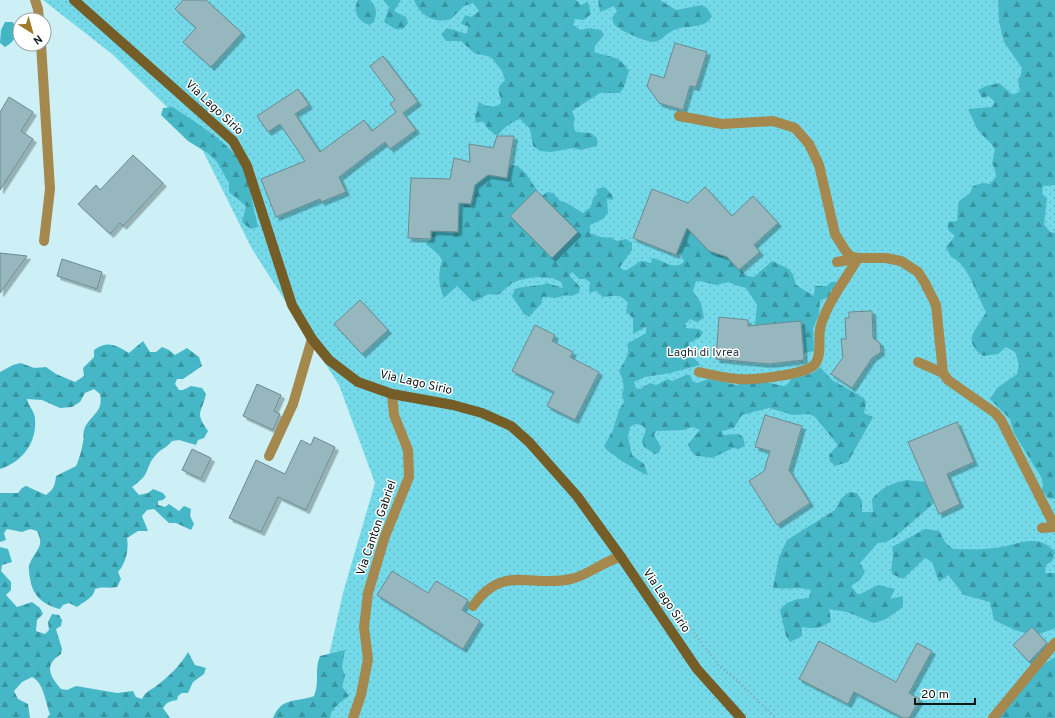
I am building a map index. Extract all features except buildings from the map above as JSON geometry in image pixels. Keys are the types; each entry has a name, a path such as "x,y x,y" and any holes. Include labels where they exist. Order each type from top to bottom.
{"main road":[{"name":"Via Lago Sirio","path":"74,0 233,141 247,166 292,306 312,340 329,360 358,382 392,394 453,405 482,413 511,426 529,442 563,478 621,557 697,669 741,718"}],"street":[{"path":"35,0 38,12"},
{"path":"41,52 50,189 44,240"},
{"path":"679,116 722,124 773,121 795,128 809,144 821,170 835,234 850,256 858,258"},
{"path":"699,372 740,379 768,377 798,372 814,365 818,359 820,326 826,312 858,258"},
{"path":"836,262 858,258 886,258 901,261 918,272 936,305 943,373 948,380 995,413 1001,420 1055,527 1042,528"},
{"path":"269,456 293,404 312,340"},
{"path":"918,362 943,373"},
{"name":"Via Canton Gabriel","path":"353,718 361,695 368,659 364,627 368,593 385,536 409,477 408,450 394,415 392,394"},
{"path":"473,606 483,592 497,584 514,579 557,581 572,579 609,560 621,557"},
{"path":"993,718 1055,643"}],"path":[{"path":"674,605 719,666 740,683 776,718"}],"green space":[{"name":"Laghi di Ivrea","path":"43,0 1055,0 1055,718 315,718 343,593 375,483 339,385 252,249 194,133 112,54"},
{"path":"358,0 370,0 375,8 376,16 374,22 369,25 362,21 357,15 356,4"},
{"path":"383,0 401,0 394,11 406,17 408,23 403,29 395,29 384,22 389,7"},
{"path":"414,0 576,0 581,5 588,2 591,14 584,20 575,19 573,25 581,30 589,28 601,30 604,35 595,46 594,52 618,59 629,71 624,87 620,93 600,93 572,111 575,119 573,126 576,132 591,133 597,138 597,146 580,150 573,148 551,152 540,151 533,146 530,129 520,119 507,126 497,136 488,129 483,121 476,123 475,116 479,102 490,107 501,103 498,90 505,80 502,71 491,57 474,53 461,41 446,41 441,34 447,28 467,34 468,26 461,24 465,15 471,17 479,11 473,3 464,6 451,19 433,19 428,17 420,10"},
{"path":"598,0 660,0 676,10 702,5 707,8 712,16 701,25 679,28 668,33 659,41 653,42 632,35 614,24 612,18 617,11 614,6 600,12"},
{"path":"998,0 1055,0 1055,185 1043,186 1042,194 1047,198 1044,224 1050,232 1055,233 1055,499 1048,498 1042,491 1043,483 1041,477 1014,433 1010,419 990,399 997,388 1017,374 1019,365 1015,352 1006,347 998,354 983,356 976,350 972,339 973,334 986,312 972,281 957,260 951,257 946,247 955,236 948,230 948,222 957,221 959,201 970,193 973,186 983,183 990,184 996,177 995,169 992,164 995,150 992,144 978,130 968,109 992,107 995,102 988,96 982,98 978,90 986,86 999,83 1013,95 1020,91 1018,79 1021,75 1022,68 1004,42 999,22"},
{"path":"173,107 217,137 238,159 248,183 258,227 250,229 242,222 246,206 229,192 229,183 217,162 209,154 188,141 161,115 163,108"},
{"path":"514,165 527,175 542,196 547,192 553,193 560,201 565,202 583,213 591,207 593,198 597,194 596,189 605,187 612,195 613,200 607,199 608,213 603,219 590,225 590,233 598,236 611,237 616,241 626,239 632,243 632,250 620,267 623,270 627,270 641,261 651,263 652,258 672,265 684,262 681,253 676,255 687,228 727,257 747,276 754,277 772,261 789,269 793,275 796,285 814,296 815,286 827,286 831,282 837,282 836,288 831,290 830,296 820,301 819,315 813,328 814,351 804,353 801,321 755,325 757,305 746,288 730,282 716,285 696,281 693,291 701,303 704,318 697,322 690,319 685,324 686,328 699,329 703,332 700,337 689,343 689,350 700,365 670,373 645,377 634,382 636,388 640,389 650,383 656,385 668,379 672,381 686,375 690,375 693,382 697,383 709,379 737,385 741,383 765,382 784,386 789,383 791,379 811,374 820,367 832,380 864,398 866,403 864,413 873,417 848,462 835,466 830,461 829,455 838,445 815,417 809,414 793,415 769,408 742,415 734,428 722,431 723,435 739,434 743,437 745,446 739,449 733,448 712,458 697,456 690,449 688,444 700,430 693,427 683,430 656,431 654,435 661,447 659,453 655,454 644,447 642,440 646,430 642,425 635,424 630,427 628,437 632,455 644,464 648,475 624,462 606,449 604,446 613,430 619,410 624,402 622,394 624,385 619,371 628,354 627,344 646,333 646,327 633,334 633,318 626,312 628,303 620,296 603,297 596,291 589,293 590,282 585,279 579,279 572,272 569,275 580,287 579,293 572,296 566,295 556,298 543,297 541,304 529,317 524,314 512,296 515,289 547,283 563,288 561,282 552,278 535,277 520,280 512,283 498,295 489,294 473,302 457,286 444,298 439,279 442,260 438,254 426,244 431,239 431,231 462,203 471,204 475,185 488,175 507,178 509,168"},
{"path":"143,341 150,352 156,352 162,347 175,355 187,348 199,357 202,366 183,379 177,379 175,384 179,390 183,390 191,386 202,388 206,394 200,416 208,431 204,438 198,440 196,445 179,440 172,441 157,454 140,481 132,487 139,495 148,493 153,489 163,493 166,497 163,500 158,501 158,505 165,507 169,504 179,511 184,506 191,509 190,516 194,524 191,530 176,523 169,523 154,509 147,510 142,516 148,531 138,531 127,538 128,547 123,564 118,572 121,579 117,587 95,589 93,595 77,607 69,603 63,605 60,609 48,605 39,598 31,584 29,565 40,544 37,531 30,529 22,532 7,529 4,533 6,540 0,542 0,493 18,493 26,486 46,495 49,493 54,487 56,476 76,466 82,448 84,430 98,410 101,400 100,394 94,389 85,393 80,402 72,407 60,408 42,400 27,399 34,413 35,419 35,428 31,444 15,462 0,469 0,372 13,365 21,363 34,368 46,367 56,374 75,382 84,376 83,368 94,357 94,350 108,344 116,346 129,353"},
{"path":"907,480 925,482 934,503 895,537 886,542 878,543 860,563 865,572 860,580 851,586 858,595 878,585 895,589 890,599 903,596 903,607 886,619 874,623 847,612 829,609 831,621 824,626 817,628 802,627 802,636 790,642 786,636 780,610 786,604 793,601 809,598 811,590 802,588 773,588 779,557 787,540 835,510 841,499 849,492 857,493 862,501 862,512 873,512 872,499 880,491 888,486"},
{"path":"925,529 939,531 945,542 953,549 989,549 1026,541 1041,542 1048,546 1055,552 1052,561 1046,565 1045,573 1055,573 1055,628 1047,632 1031,634 1017,631 994,620 990,602 964,595 948,575 939,582 932,562 925,558 903,579 892,574 892,547"},
{"path":"0,547 8,549 12,562 2,565 1,571 11,582 11,590 6,595 17,607 32,602 40,608 43,614 37,620 36,631 45,634 49,630 48,622 52,614 59,615 62,620 61,626 56,629 62,649 61,654 52,662 50,666 51,675 61,689 67,690 76,686 117,693 133,691 136,697 142,699 146,693 174,671 188,652 195,665 206,668 204,674 193,682 188,693 182,693 178,696 177,700 169,702 163,708 170,718 47,718 50,714 44,693 39,683 32,677 22,682 14,691 18,699 28,704 30,718 0,718"},
{"path":"345,650 342,667 345,676 342,687 349,696 334,708 330,718 273,718 281,706 285,703 314,696 317,686 317,666 320,656"},
{"path":"1055,657 1055,718 998,718 1044,664"}],"shaded area":[{"path":"5,22 12,22 12,41 5,47 0,43 1,30"}]}
